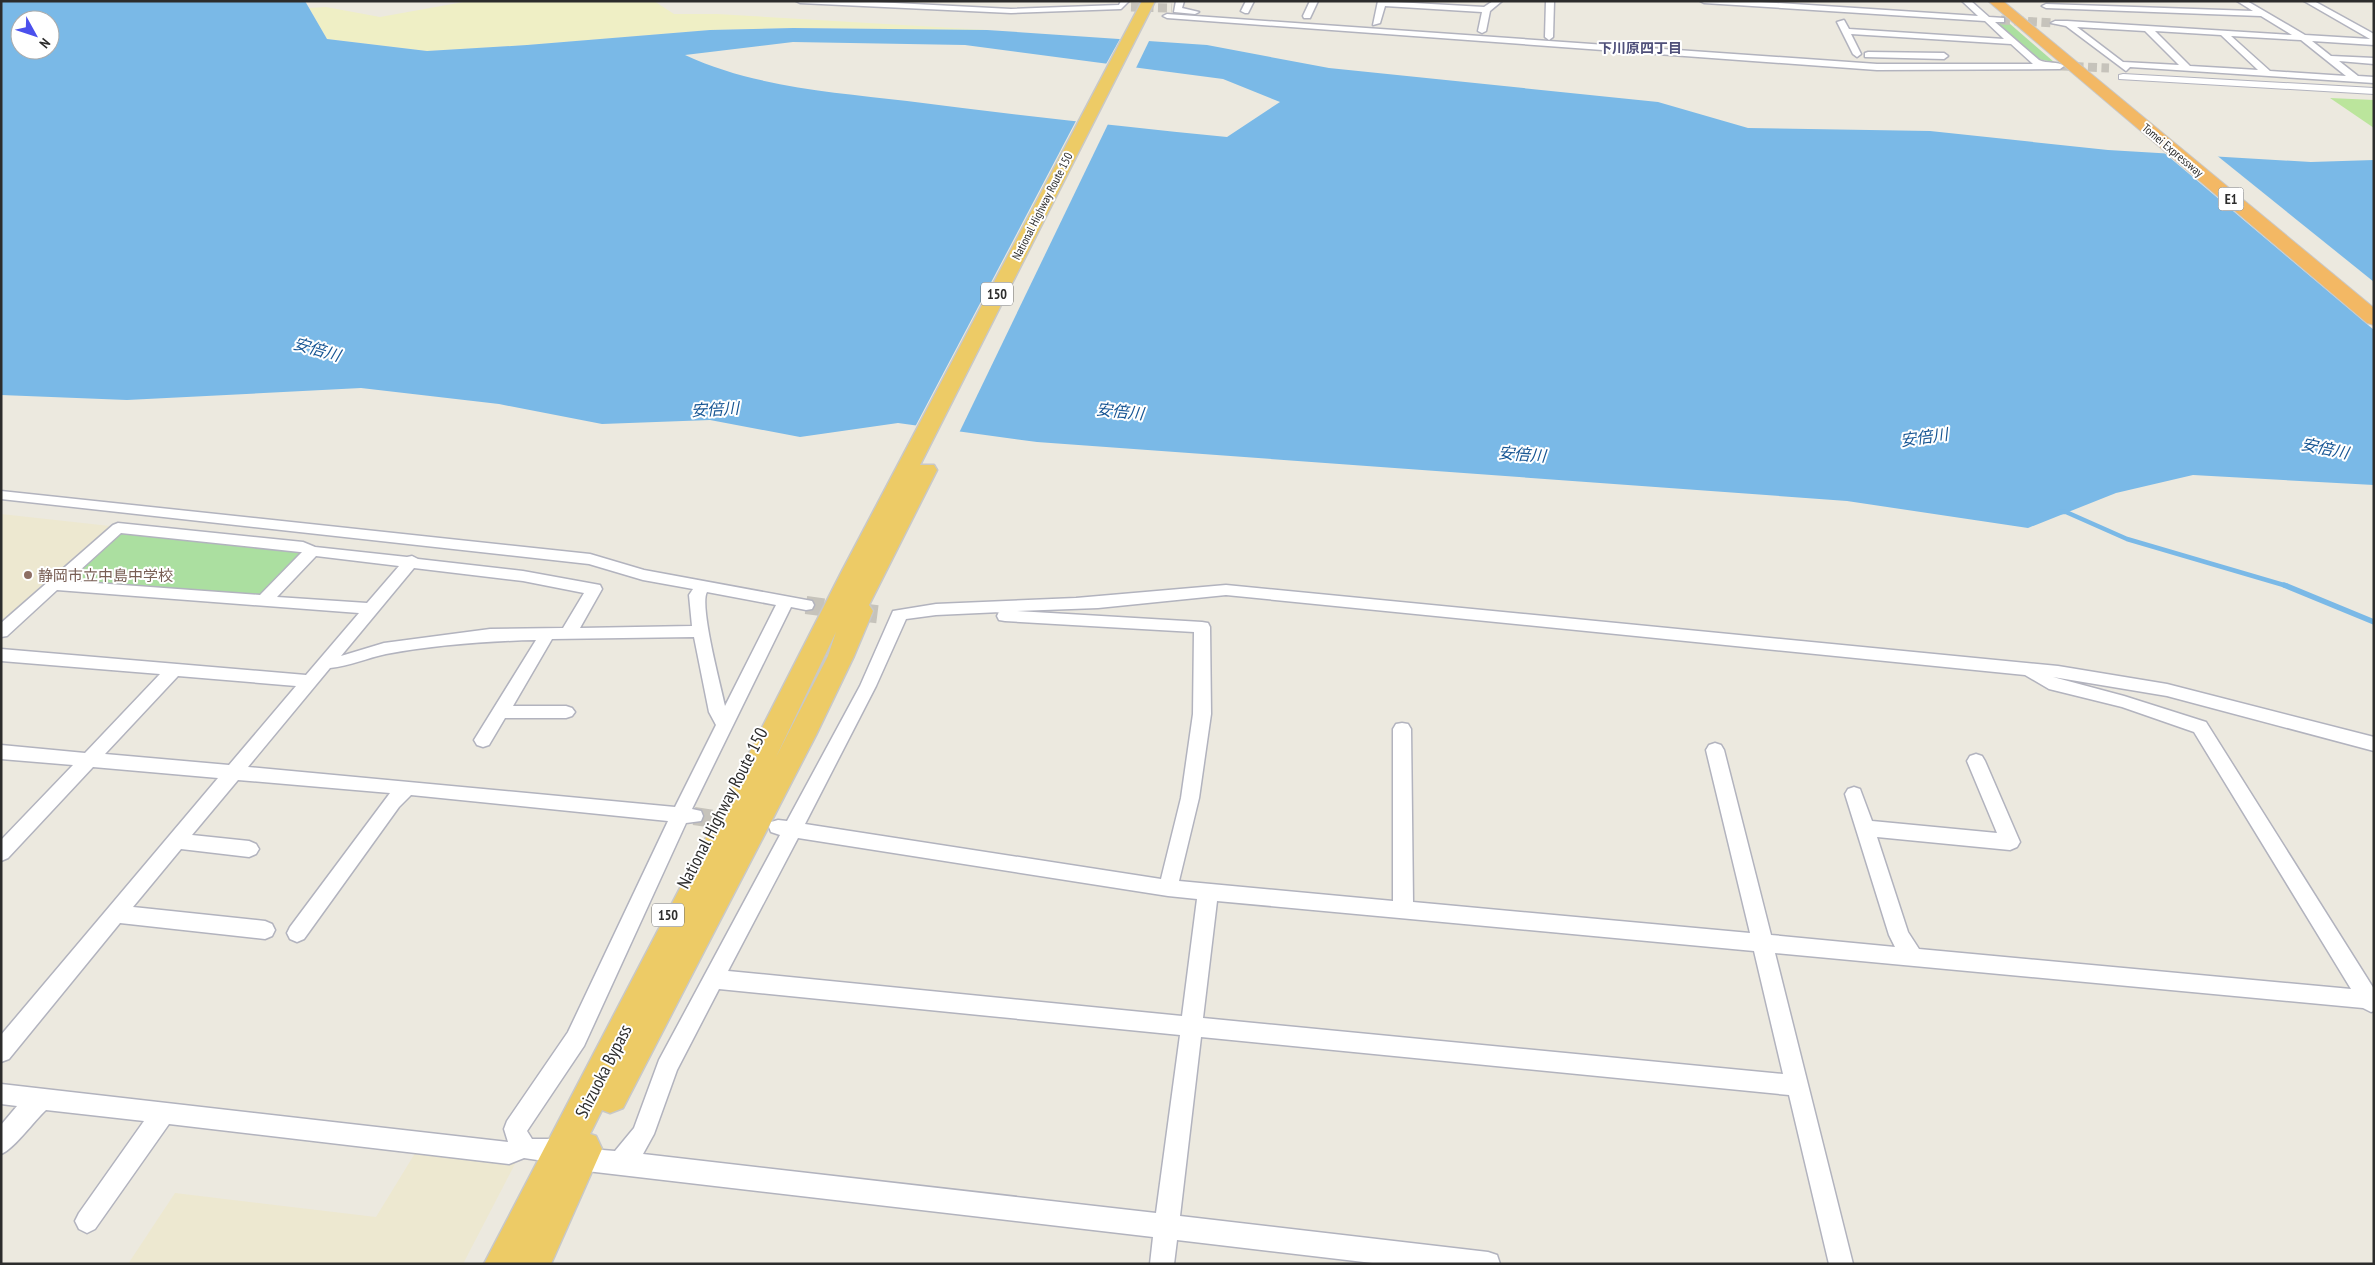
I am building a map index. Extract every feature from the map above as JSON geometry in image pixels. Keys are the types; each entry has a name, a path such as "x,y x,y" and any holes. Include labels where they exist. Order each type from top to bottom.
{"highway":[{"name":"Tomei Expressway","path":"1995,1 2374,319"},
{"name":"Tomei Expressway","path":"2014,1 2118,72 2312,245"},
{"name":"National Highway Route 150","path":"706,879 809,690 864,572 1152,8"},
{"name":"National Highway Route 150","path":"491,1264 551,1152 802,735 841,656 864,572"},
{"name":"Shizuoka Bypass","path":"504,1264 706,879"},
{"name":"Shizuoka Bypass","path":"521,1264 706,879"},
{"name":"National Highway Route 150","path":"530,1264 551,1152"}],"street":[{"path":"800,1 1011,11 1152,8 1225,11"},
{"path":"1235,11 1249,12 1250,1"},
{"path":"1314,1 1303,16 1549,37 1748,48"},
{"path":"1376,23 1381,2 1486,10 1498,1"},
{"path":"1549,37 1550,1"},
{"path":"1704,1 1768,3 2001,20"},
{"path":"1828,1 1836,9 1856,54"},
{"path":"1895,1 1908,14"},
{"path":"1966,1 2039,64"},
{"path":"2108,1 2119,8"},
{"path":"2174,1 2190,11"},
{"path":"2241,1 2302,37 2356,79"},
{"path":"2308,1 2374,40"},
{"path":"2042,4 2068,24 2118,72 2374,91"},
{"path":"2042,4 2263,14"},
{"path":"1152,8 1296,26 1877,67 2039,64 2060,66"},
{"path":"2101,8 2117,27"},
{"path":"1482,32 1486,10"},
{"path":"2055,23 2374,40"},
{"path":"2147,28 2186,67"},
{"path":"1845,30 2013,42"},
{"path":"2223,33 2269,75"},
{"path":"1847,54 2021,59 2039,64"},
{"path":"2328,58 2374,61"},
{"path":"2118,72 2186,67 2269,75 2374,80"},
{"path":"1,495 590,559 643,575 806,605"},
{"path":"1,632 118,528 303,547 312,550 523,576 594,589 569,632"},
{"path":"264,601 312,550"},
{"path":"1,1052 178,841 308,681 326,663 412,561"},
{"path":"54,585 372,609"},
{"path":"702,587 697,595 696,605 718,712 726,726"},
{"path":"620,1163 636,1145 642,1134 667,1067 786,828 887,648 891,615 974,608 1101,603 1226,590 2028,668 2167,690 2374,744"},
{"path":"786,601 726,726 687,816 576,1039 514,1129 517,1140 551,1152 620,1163 1488,1264"},
{"path":"974,608 995,616 1202,627 1202,714 1190,798 1168,888"},
{"path":"326,663 346,661 384,649 490,635 569,632 701,631"},
{"path":"483,740 548,633"},
{"path":"1,655 308,681"},
{"path":"2028,668 2042,680 2055,687 2098,694 2200,727 2371,1001"},
{"path":"2,852 174,670"},
{"path":"500,712 566,712"},
{"path":"1402,728 1403,909"},
{"path":"1715,750 1841,1264"},
{"path":"1,752 406,788 687,816"},
{"path":"1865,828 2010,842 1976,761"},
{"path":"297,933 392,802 406,788"},
{"path":"1854,794 1900,935 1912,956"},
{"path":"786,828 1168,888 1912,956 2371,1001"},
{"path":"178,841 249,849"},
{"path":"1162,1264 1208,891"},
{"path":"116,914 242,926 265,930"},
{"path":"712,979 1798,1086"},
{"path":"1,1094 509,1153 551,1152"},
{"path":"1,1143 23,1116 42,1099"},
{"path":"88,1221 163,1114"}],"shaded area":[{"name":"静岡市立中島中学校","path":"1,514 110,526 1,623"},
{"path":"417,1150 516,1162 463,1264 128,1264 175,1193 376,1217"}],"green space":[{"path":"2000,23 2009,23 2054,62 2037,59 1999,25"},
{"path":"2330,98 2374,100 2374,128"},
{"path":"125,533 300,550 303,554 268,592 257,596 73,581 70,577 118,535"}],"sand":[{"path":"469,1 654,1 674,14 717,14 987,30 793,28 710,30 427,51 327,39 309,8 326,7 380,17"}],"water":[{"name":"安倍川","path":"1,1 305,1 327,39 427,51 710,30 793,28 987,30 1207,45 1329,68 1658,102 1748,128 1930,131 2108,150 2311,162 2374,160 2374,485 2193,475 2116,493 2028,528 1847,501 1037,442 898,423 800,437 710,420 602,424 499,404 361,388 127,400 1,395","holes":["793,42 965,45 1223,79 1280,102 1227,137 1027,116 794,87 738,74 711,66 685,55"]}],"pier":[{"path":"1121,37 1150,39 1135,70 1105,66"},
{"path":"1077,119 1109,122 959,433 915,427"},
{"path":"2162,151 2215,154 2374,282 2374,330"}],"waterway":[{"path":"2059,512 2066,512 2127,539 2285,585"},
{"path":"2285,585 2374,622"}],"tunnel":[{"path":"1131,7 1172,8"},
{"path":"2001,20 2055,23"},
{"path":"2061,66 2109,68"},
{"path":"806,605 883,615"},
{"path":"694,816 736,822"}],"place":[{"name":"静岡市立中島中学校","path":"28,575"}],"district":[{"name":"下川原四丁目","path":"1640,48"}]}
